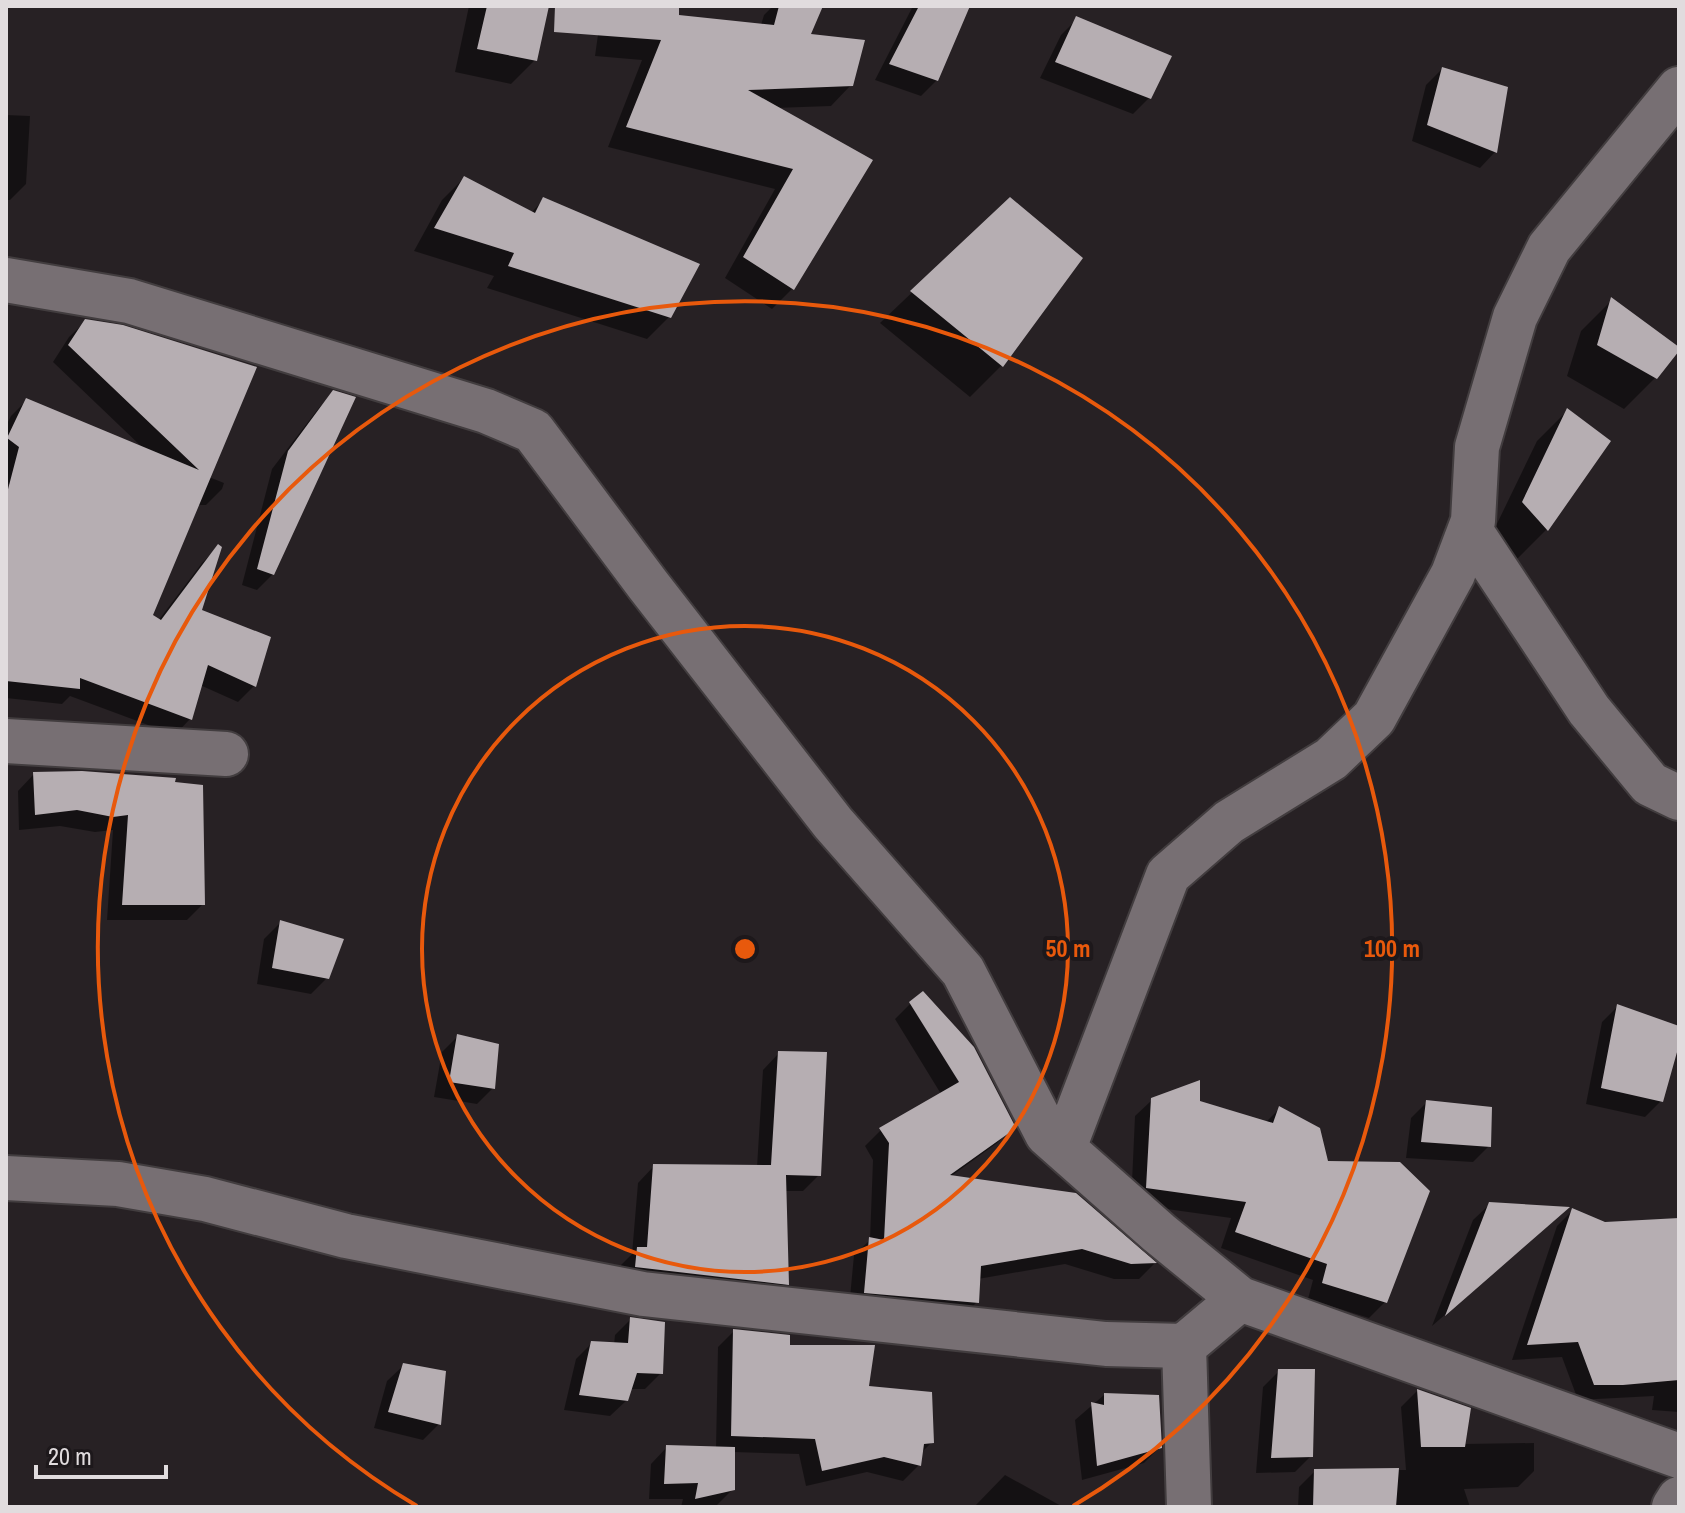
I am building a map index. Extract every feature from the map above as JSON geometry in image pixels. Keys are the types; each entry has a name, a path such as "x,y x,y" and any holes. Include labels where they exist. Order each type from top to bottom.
{"street":[{"path":"1064,1148 1168,875 1229,822 1331,759 1374,718 1453,574 1470,530 1477,447 1515,317 1549,248 1679,89"},
{"path":"6,280 129,301 486,411 533,431 833,823 963,971 1047,1134 1159,1233 1240,1299 1679,1456"},
{"path":"1470,530 1589,710 1650,784 1679,798"},
{"path":"6,741 226,754"},
{"path":"6,1178 118,1184 205,1199 346,1236 643,1294 1106,1344 1184,1346 1240,1299"},
{"path":"1184,1346 1189,1507"},
{"path":"1674,1507 1679,1499"}],"building":[{"path":"487,6 549,6 537,61 477,49"},
{"path":"555,6 679,6 679,15 774,25 779,6 823,6 811,34 865,40 853,86 748,90 873,160 794,290 743,257 793,169 626,127 661,40 554,32"},
{"path":"919,6 970,6 938,81 889,64"},
{"path":"1076,16 1172,56 1151,99 1055,62"},
{"path":"1442,67 1508,87 1497,153 1427,125"},
{"path":"464,176 535,213 543,197 700,264 671,318 508,266 514,253 434,228"},
{"path":"1010,197 1083,258 1003,367 910,291"},
{"path":"1611,297 1679,347 1657,379 1597,345"},
{"path":"85,319 123,325 257,367 153,615 161,620 218,544 222,547 202,610 271,637 256,687 208,665 192,720 80,678 80,689 6,681 6,497 19,447 7,438 26,398 199,470 68,345"},
{"path":"333,390 356,397 274,575 257,569 288,451"},
{"path":"1567,408 1611,441 1548,531 1522,502"},
{"path":"82,771 176,778 175,782 203,785 205,905 122,905 128,815 113,817 77,810 35,815 33,772"},
{"path":"280,920 344,939 329,979 272,968"},
{"path":"923,991 974,1047 1016,1128 950,1175 1076,1193 1157,1263 1131,1264 1082,1249 981,1266 979,1303 864,1293 869,1237 884,1240 889,1143 879,1128 959,1082 909,1002"},
{"path":"1617,1004 1679,1026 1679,1045 1663,1102 1601,1088"},
{"path":"457,1034 499,1044 495,1089 449,1082"},
{"path":"778,1051 827,1052 821,1176 786,1175 789,1285 635,1267 637,1247 647,1247 653,1164 771,1165"},
{"path":"1200,1080 1200,1101 1273,1123 1279,1106 1320,1128 1328,1161 1400,1162 1430,1191 1387,1303 1322,1283 1327,1264 1235,1232 1246,1202 1146,1188 1151,1098"},
{"path":"1426,1100 1492,1107 1491,1147 1421,1142"},
{"path":"1489,1202 1570,1207 1445,1316"},
{"path":"1572,1208 1605,1222 1679,1218 1679,1380 1594,1385 1578,1342 1527,1345"},
{"path":"630,1317 665,1322 663,1374 637,1373 628,1401 579,1395 591,1341 628,1343"},
{"path":"733,1329 790,1335 790,1345 875,1345 869,1386 932,1392 934,1443 924,1444 921,1466 884,1457 822,1471 815,1439 731,1436"},
{"path":"403,1363 446,1371 441,1425 388,1412"},
{"path":"1278,1369 1315,1369 1313,1457 1271,1458"},
{"path":"1417,1389 1471,1408 1465,1447 1421,1447"},
{"path":"1104,1393 1159,1395 1162,1448 1097,1466 1091,1402 1104,1405"},
{"path":"666,1445 735,1447 735,1490 695,1499 698,1483 664,1484"},
{"path":"1399,1468 1396,1507 1313,1507 1314,1469"}]}
